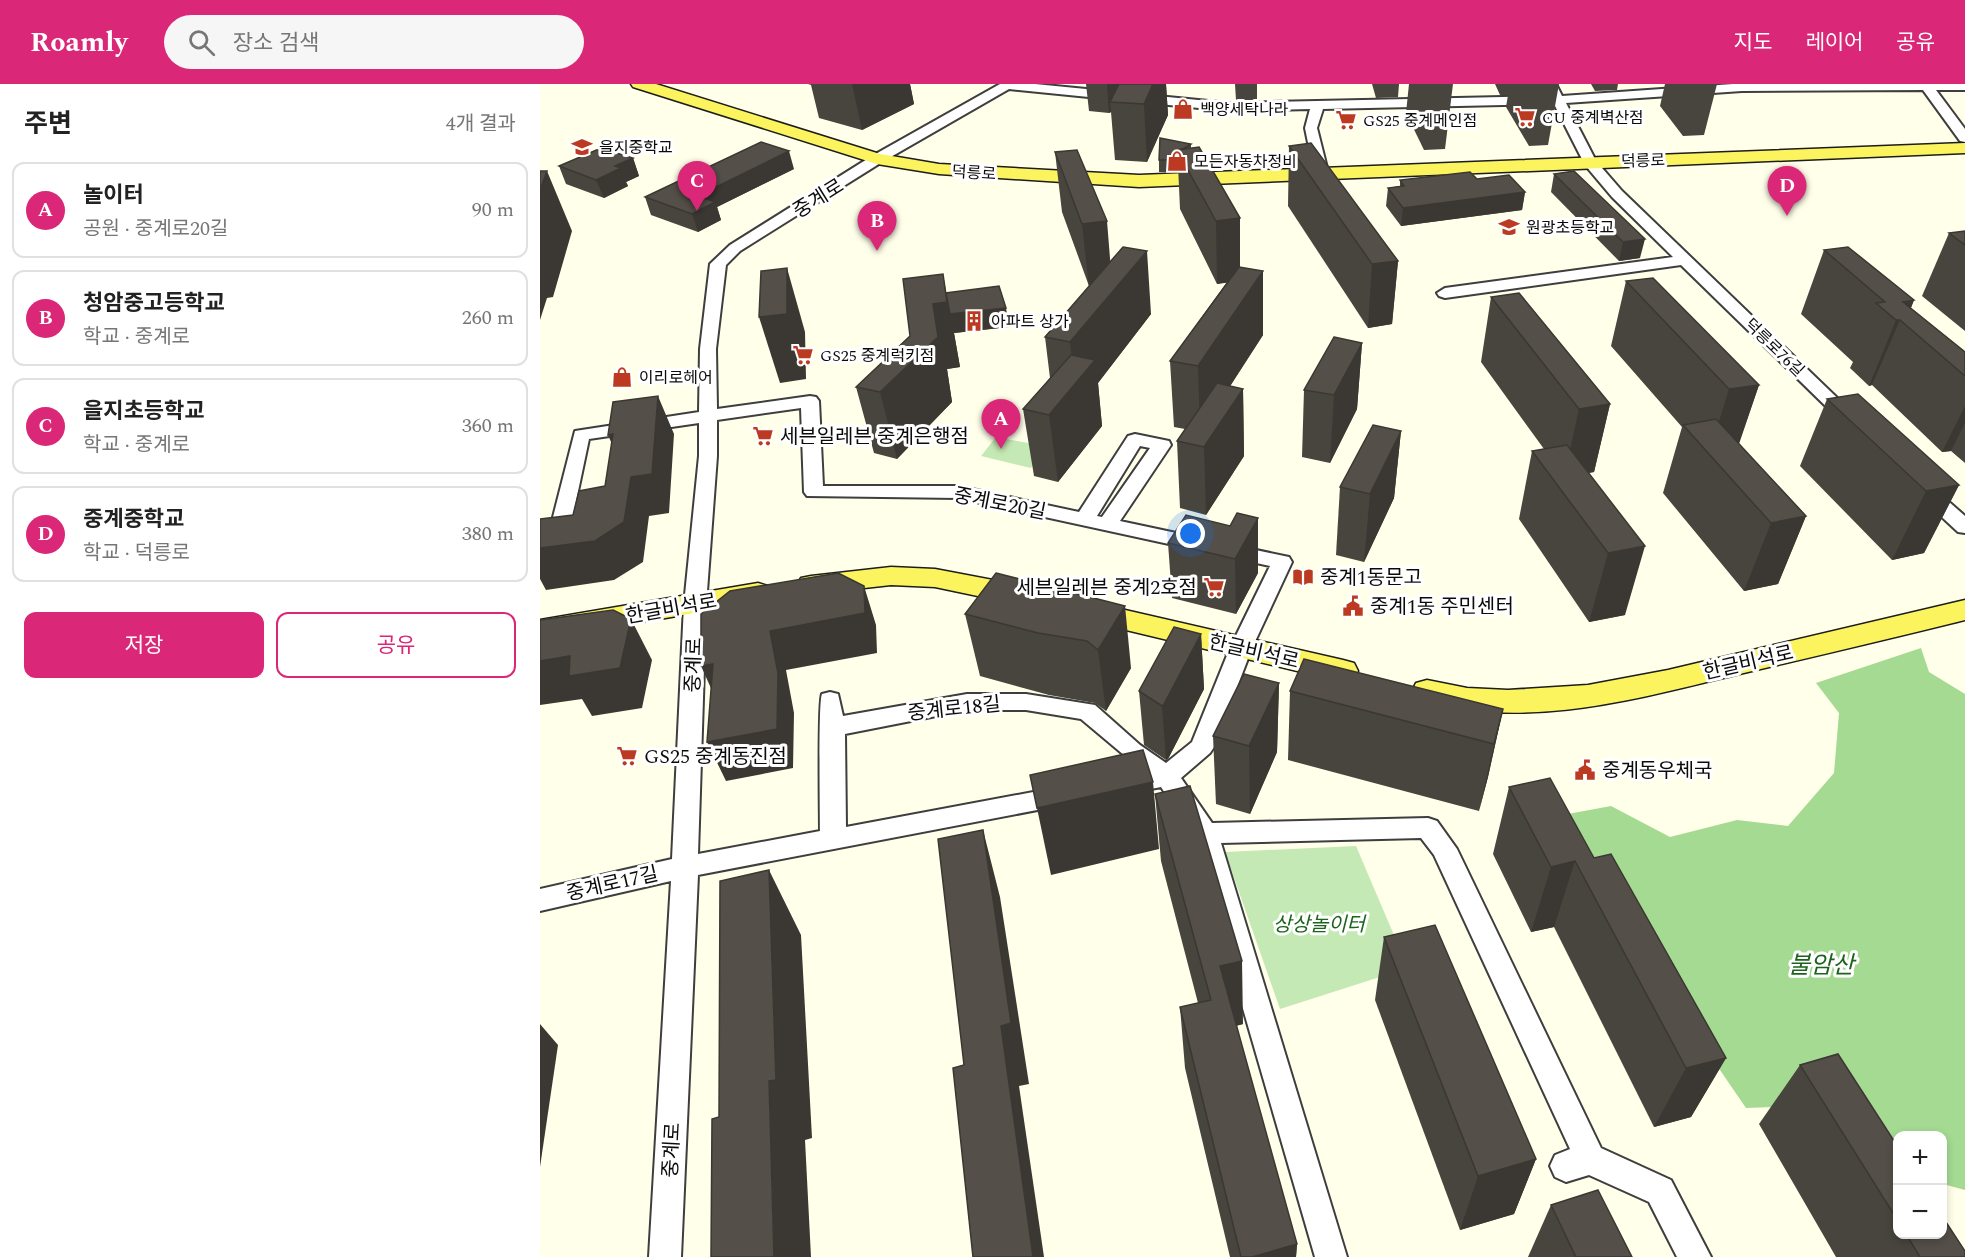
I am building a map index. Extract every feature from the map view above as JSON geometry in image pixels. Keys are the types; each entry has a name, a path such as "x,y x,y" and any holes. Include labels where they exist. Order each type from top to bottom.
{"main road":[{"name":"덕릉로","path":"639,84 877,159 939,169 1094,180 1965,148"},
{"name":"한글비석로","path":"540,630 779,589 891,576 952,580 1457,699 1493,703 1589,698 1965,610"}],"street":[{"path":"877,159 1008,84 1229,107 1558,100 1742,87 1965,86"},
{"name":"덕릉로76길","path":"1550,84 1590,162 1617,194 1859,429"},
{"path":"1926,85 1965,138"},
{"path":"1318,105 1311,128 1321,172"},
{"name":"중계로","path":"665,1257 685,867 695,605 704,517 708,349 718,264 735,248 877,159"},
{"path":"1445,293 1684,260"},
{"name":"중계로20길","path":"708,416 810,401 813,492 958,492 1282,562 1241,648"},
{"path":"540,537 559,534 580,435 708,416"},
{"path":"1084,520 1135,440 1162,445 1107,525"},
{"path":"1910,476 1965,527"},
{"path":"685,867 833,841 1167,776 1202,747 1241,648"},
{"path":"830,700 833,727 833,841"},
{"name":"중계로18길","path":"833,727 967,702 1026,702 1087,711 1132,751 1167,776"},
{"path":"1167,776 1205,833 1331,1257"},
{"path":"1205,833 1428,828 1444,849 1578,1163 1660,1191 1695,1257"},
{"name":"중계로17길","path":"540,900 685,867"}],"green space":[{"path":"996,437 1044,446 1031,468 981,456"},
{"name":"불암산","path":"1921,648 1929,672 1965,694 1965,1190 1947,1185 1947,1131 1893,1131 1893,1171 1798,1106 1746,1108 1583,870 1557,816 1611,806 1670,837 1737,820 1788,826 1834,773 1839,713 1816,683"},
{"name":"상상놀이터","path":"1356,846 1408,968 1280,1009 1225,852"}],"building":[{"path":"1119,84 1153,84 1144,104 1110,102"},
{"path":"1160,138 1191,144 1177,150 1177,153 1168,160 1159,160"},
{"path":"761,142 789,151 698,196 715,202 692,214 645,197"},
{"path":"1311,143 1398,261 1372,264 1289,146"},
{"path":"1199,147 1240,218 1216,221 1177,150"},
{"path":"601,148 633,158 615,166 621,168 596,180 559,166"},
{"path":"1077,150 1107,221 1082,224 1055,152"},
{"path":"540,171 547,171 540,190"},
{"path":"1574,171 1645,239 1623,242 1554,174"},
{"path":"1470,172 1477,179 1509,175 1525,192 1403,208 1388,188 1404,186 1400,180"},
{"path":"1965,231 1965,245 1949,233"},
{"path":"1123,247 1147,251 1070,342 1045,337"},
{"path":"1848,247 1914,300 1903,302 1965,352 1965,376 1900,320 1896,320 1876,303 1885,302 1824,250"},
{"path":"1239,267 1263,271 1198,366 1170,361"},
{"path":"787,268 787,314 759,317 761,271"},
{"path":"943,274 947,302 933,304 938,337 880,392 856,387 910,336 903,279"},
{"path":"1653,278 1759,385 1729,389 1626,281"},
{"path":"999,286 1006,308 950,314 946,293"},
{"path":"1519,293 1610,404 1579,409 1491,297"},
{"path":"1334,337 1362,343 1334,395 1304,390"},
{"path":"1071,355 1095,360 1049,415 1023,409"},
{"path":"1217,383 1243,389 1204,447 1177,441"},
{"path":"1858,394 1959,485 1926,491 1827,399"},
{"path":"658,396 652,474 631,477 624,522 595,541 540,548 540,519 573,515 579,491 605,486 613,434 608,435 613,402"},
{"path":"1716,419 1806,516 1771,523 1683,425"},
{"path":"1373,425 1401,431 1370,494 1340,487"},
{"path":"1567,445 1645,546 1608,553 1532,451"},
{"path":"1237,513 1258,518 1235,559 1168,543 1186,515 1230,526"},
{"path":"838,573 864,586 865,613 770,631 778,673 777,729 707,742 713,664 701,666 701,614 730,591"},
{"path":"996,573 1125,606 1098,650 1087,641 1038,633 965,614"},
{"path":"613,610 631,619 620,668 569,676 570,656 540,661 540,620"},
{"path":"1174,627 1201,634 1162,706 1139,691"},
{"path":"1304,659 1503,709 1494,744 1290,691"},
{"path":"1244,674 1279,683 1249,746 1213,736"},
{"path":"1143,750 1153,782 1037,808 1030,775"},
{"path":"1550,778 1594,858 1611,854 1726,1058 1686,1068 1575,861 1551,867 1509,787"},
{"path":"1190,786 1242,961 1220,966 1297,1244 1252,1257 1241,1257 1180,1007 1211,1000 1155,794"},
{"path":"983,830 1011,1023 1001,1026 1033,1257 973,1257 953,1068 964,1065 938,839"},
{"path":"769,870 776,1080 769,1081 774,1257 711,1257 712,1119 719,1117 720,881"},
{"path":"1435,925 1536,1159 1478,1176 1384,937"},
{"path":"1838,1054 1893,1139 1893,1213 1800,1065"},
{"path":"1598,1190 1632,1257 1576,1257 1551,1205"},
{"path":"1947,1224 1965,1251 1965,1257 1920,1257 1909,1239 1947,1239"}],"place":[{"name":"백양세탁나라","path":"1183,109"},
{"name":"CU 중계벽산점","path":"1525,117"},
{"name":"GS25 중계메인점","path":"1346,120"},
{"name":"을지중학교","path":"582,147"},
{"name":"모든자동차정비","path":"1177,161"},
{"name":"을지초등학교","path":"697,211"},
{"name":"중계중학교","path":"1787,216"},
{"name":"원광초등학교","path":"1509,227"},
{"name":"청암중고등학교","path":"877,251"},
{"name":"아파트 상가","path":"974,321"},
{"name":"GS25 중계럭키점","path":"803,355"},
{"name":"이리로헤어","path":"622,377"},
{"name":"세븐일레븐 중계은행점","path":"763,436"},
{"name":"놀이터","path":"1001,449"},
{"name":"중계1동문고","path":"1303,577"},
{"name":"세븐일레븐 중계2호점","path":"1214,587"},
{"name":"중계1동 주민센터","path":"1353,606"},
{"name":"GS25 중계동진점","path":"627,756"},
{"name":"중계동우체국","path":"1585,770"}]}
